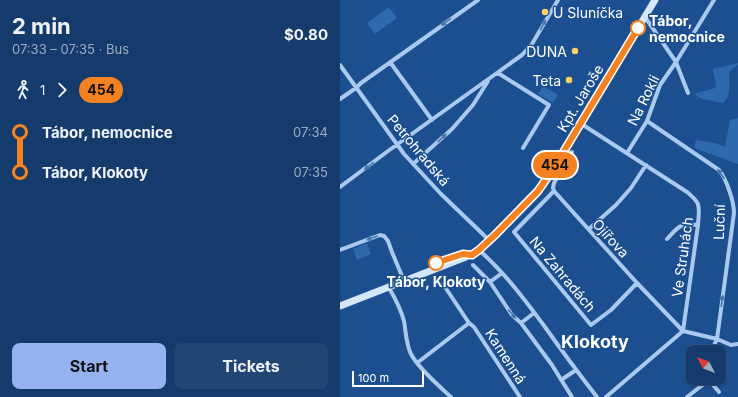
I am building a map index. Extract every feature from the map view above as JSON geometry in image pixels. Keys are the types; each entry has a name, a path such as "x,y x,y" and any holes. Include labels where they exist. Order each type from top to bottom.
{"street":[{"path":"340,99 356,88 360,83 478,0"},
{"path":"340,187 526,52 558,0"},
{"name":"Kpt. Jaroše","path":"340,306 390,288 472,255 490,240 544,184 655,0"},
{"name":"Na Rokli","path":"627,153 647,121 660,85 714,0"},
{"path":"645,17 676,62 688,93"},
{"path":"390,62 432,120"},
{"name":"Petrohradská","path":"340,65 397,145 413,164 490,240"},
{"path":"498,73 549,105 523,148"},
{"path":"413,164 446,134 473,105 489,79"},
{"name":"Luční","path":"647,121 719,170 723,174 734,205 717,339 715,345"},
{"name":"Ve Struhách","path":"580,123 688,192 696,199 699,208 698,225 683,331"},
{"path":"554,191 554,183 572,152"},
{"path":"589,230 616,205 631,188 646,165"},
{"name":"Ojířova","path":"554,191 637,283 683,331"},
{"name":"Na Zahradách","path":"554,191 514,232 591,325 611,310 637,283"},
{"path":"667,239 683,224 698,225"},
{"path":"340,250 380,235 384,236 388,241 404,282"},
{"path":"479,250 502,273 597,397"},
{"path":"473,265 490,282 512,316 521,323 552,365 572,397"},
{"path":"490,282 502,273"},
{"path":"443,284 469,323"},
{"path":"390,288 404,320 409,349 412,355 417,363 451,397"},
{"path":"521,323 534,313"},
{"name":"Kamenná","path":"417,363 469,323 474,327 520,397"},
{"path":"606,397 683,331 717,339 731,345 738,344"},
{"path":"561,380 576,370"},
{"path":"687,397 701,385"},
{"path":"713,385 719,392"}],"shaded area":[{"path":"389,7 397,18 375,34 367,23"},
{"path":"738,63 738,65 729,72 729,92 723,103 702,99 694,94 715,88 716,86 713,69"},
{"path":"543,86 558,95 553,103 538,94"},
{"path":"738,118 738,164 694,148 696,140 715,143 725,147 730,120"},
{"path":"367,243 371,254 357,260 353,249"}],"bus line":[{"name":"454","path":"436,263 463,254 472,255 490,240 538,191 544,184 638,28"}],"place":[{"name":"U Sluníčka","path":"545,12"},
{"name":"Tábor, nemocnice","path":"638,28"},
{"name":"DUNA","path":"575,51"},
{"name":"Teta","path":"569,80"},
{"name":"Tábor, Klokoty","path":"436,263"}],"district":[{"name":"Klokoty","path":"595,341"}]}
